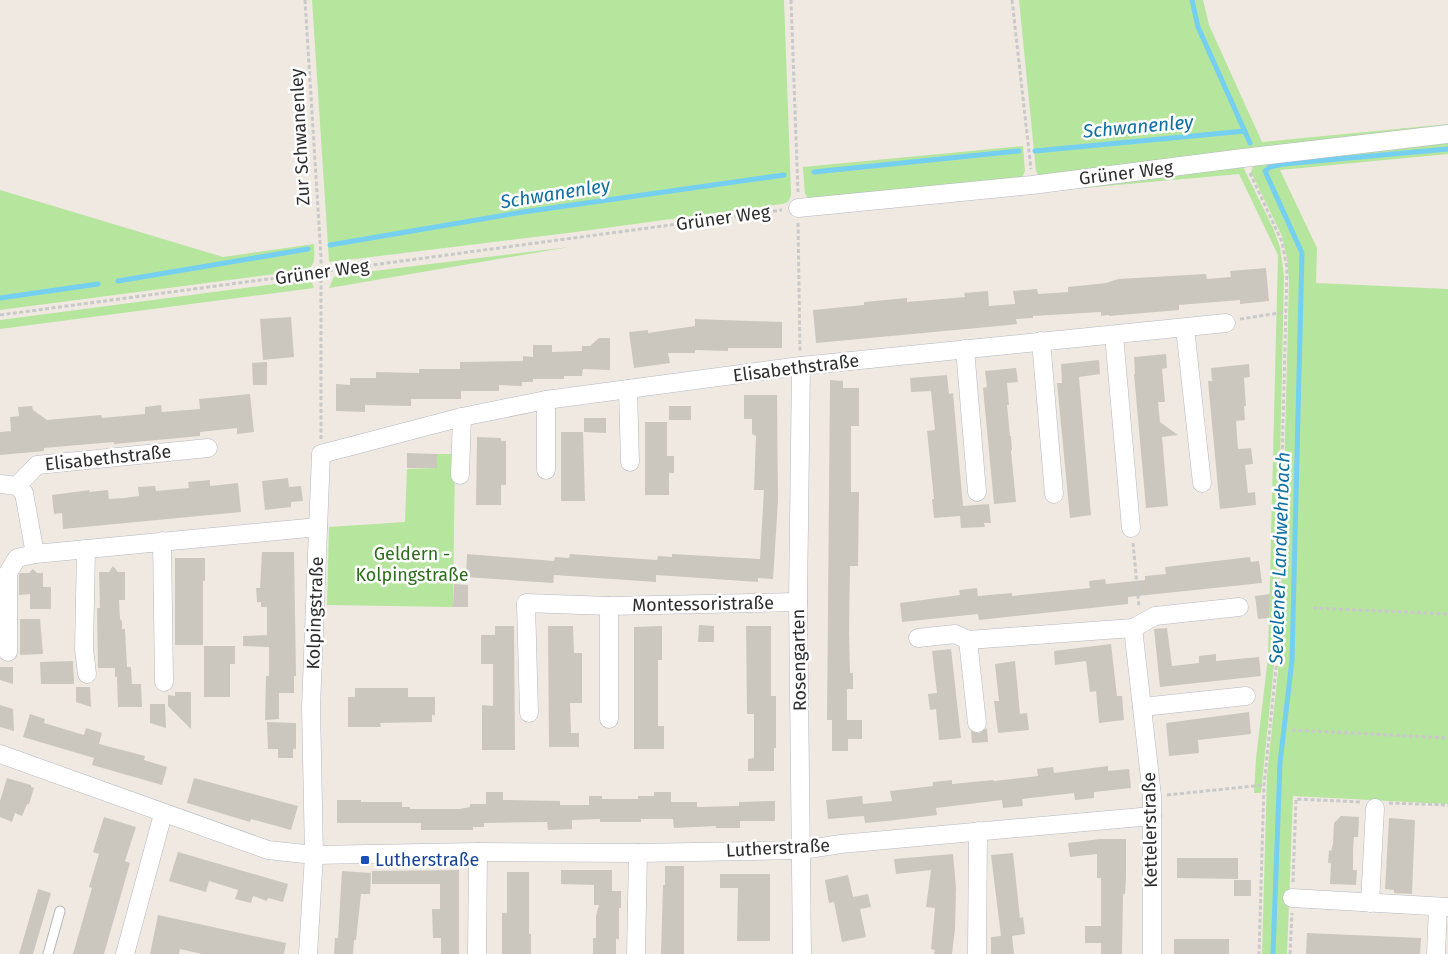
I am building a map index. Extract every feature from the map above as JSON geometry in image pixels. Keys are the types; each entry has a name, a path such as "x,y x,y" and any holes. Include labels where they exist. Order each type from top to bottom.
{"street":[{"name":"Grüner Weg","path":"798,208 1032,185 1448,134"},
{"name":"Elisabethstraße","path":"320,454 462,417 546,400 801,366 1226,323"},
{"path":"1185,328 1202,484"},
{"path":"1114,334 1132,528"},
{"path":"1041,341 1054,494"},
{"path":"965,349 977,492"},
{"name":"Rosengarten","path":"801,366 798,602 802,954"},
{"path":"628,389 630,462"},
{"path":"546,400 546,470"},
{"path":"460,475 462,417"},
{"name":"Elisabethstraße","path":"18,486 37,465 208,448"},
{"name":"Kolpingstraße","path":"308,954 314,855 311,707 320,454"},
{"path":"0,484 18,486 24,493 35,554"},
{"path":"8,652 8,573 17,558 35,554 318,527"},
{"path":"162,541 164,682"},
{"path":"86,549 84,649 87,674"},
{"name":"Montessoristraße","path":"529,713 526,603 609,606 798,602"},
{"name":"Montessoristraße","path":"609,606 609,719"},
{"path":"918,638 955,634 968,640 1133,628 1156,616 1239,607"},
{"name":"Kettelerstraße","path":"1133,628 1152,796 1152,954"},
{"path":"968,640 977,723"},
{"path":"1142,707 1246,696"},
{"name":"Lutherstraße","path":"0,754 163,814 268,850 314,855 802,850 841,844 1152,816"},
{"path":"1370,903 1375,804"},
{"path":"125,954 163,814"},
{"path":"977,954 978,831"},
{"path":"478,852 478,954"},
{"path":"636,954 638,853"},
{"path":"1292,898 1443,907 1436,954"}],"lane":[{"path":"48,954 60,911"}],"path":[{"name":"Zur Schwanenley","path":"305,0 321,272"},
{"path":"791,0 801,366"},
{"path":"1012,0 1032,185"},
{"path":"1243,158 1282,242 1287,268 1277,659 1264,785 1260,954"},
{"name":"Grüner Weg","path":"0,315 798,208"},
{"path":"320,454 321,272"},
{"path":"1226,323 1246,317 1286,312"},
{"path":"1132,528 1140,613 1133,628"},
{"path":"1313,608 1448,614"},
{"path":"1292,730 1448,738"},
{"path":"1152,796 1264,785"},
{"path":"1290,954 1296,799 1375,804 1448,805"}],"green space":[{"path":"312,0 784,0 790,199 782,204 568,233 330,262"},
{"path":"1019,0 1203,0 1209,25 1262,142 1448,124 1448,129 1043,178 1036,171"},
{"path":"1448,139 1448,154 1280,170 1317,248 1316,283 1448,289 1448,804 1293,796 1287,954 1262,954 1267,775 1280,639 1289,280 1282,236 1251,172 1253,167 1250,163"},
{"path":"1023,146 1025,171 1022,178 809,199 805,194 803,167"},
{"path":"1243,167 1273,228 1280,247 1284,276 1276,646 1261,793 1254,793 1268,657 1278,255 1239,174 1051,191"},
{"path":"0,190 223,257 314,244 314,259 310,268 306,270 0,310"},
{"path":"569,247 329,288 334,277 341,275"},
{"path":"305,280 312,283 314,288 0,329 0,320"},
{"name":"Geldern - Kolpingstraße","path":"437,454 455,454 453,607 327,605 329,527 405,522 407,469 437,468"}],"building":[{"path":"1266,268 1269,301 1240,304 1240,300 1179,305 1179,310 1109,316 1101,316 1101,312 1033,316 1033,318 1016,319 1017,324 1009,325 816,343 813,310 907,298 907,302 965,297 964,293 988,291 989,306 1015,304 1013,291 1037,289 1038,294 1068,292 1068,287 1106,283 1118,279 1206,274 1207,279 1231,277 1230,271"},
{"path":"291,317 294,357 263,360 260,319"},
{"path":"695,319 782,322 782,348 728,348 728,351 695,350 695,353 668,353 670,363 634,368 629,332 648,330 648,333 695,326"},
{"path":"599,338 610,338 610,370 583,369 582,376 564,376 564,379 533,379 533,382 522,382 522,386 499,385 499,391 461,391 461,399 411,399 411,406 365,405 365,412 336,411 336,384 350,385 350,378 376,378 376,372 419,373 419,369 460,369 460,362 523,361 523,356 533,357 533,345 552,345 552,352 582,351 582,346 590,346"},
{"path":"1166,354 1167,368 1162,369 1165,402 1158,402 1160,422 1178,435 1162,437 1168,506 1146,508 1134,357"},
{"path":"1099,360 1100,374 1079,377 1091,515 1070,518 1057,383 1062,383 1061,364"},
{"path":"267,362 267,385 253,385 252,363"},
{"path":"1249,364 1250,377 1244,378 1245,420 1236,421 1238,449 1251,448 1253,464 1245,465 1248,493 1255,492 1256,505 1220,509 1208,381 1212,381 1211,368"},
{"path":"1016,368 1018,382 1007,383 1009,405 1007,405 1016,502 994,504 983,388 987,387 985,371"},
{"path":"947,375 949,394 953,393 963,506 989,504 991,523 984,523 985,527 961,528 960,516 934,518 932,499 934,499 927,431 935,430 931,391 911,392 910,378"},
{"path":"830,380 843,381 843,388 859,388 859,426 851,426 851,492 859,492 858,566 850,566 849,633 850,673 853,673 853,689 847,689 847,720 862,720 862,739 848,739 848,751 832,751 832,720 827,720"},
{"path":"250,394 254,432 237,434 237,428 200,432 200,436 44,448 44,451 0,455 0,432 11,431 10,417 19,416 18,407 32,406 33,410 47,420 101,415 102,418 145,414 145,407 161,405 162,412 200,409 199,399"},
{"path":"744,395 777,395 778,501 773,579 758,578 758,582 656,575 656,582 554,575 553,583 466,577 467,554 554,561 555,557 569,558 570,554 657,560 658,556 672,557 672,554 760,559 764,490 754,490 756,436 752,434 752,419 744,419"},
{"path":"669,406 691,406 691,420 669,420"},
{"path":"584,418 606,418 606,433 584,432"},
{"path":"645,422 667,422 667,456 674,456 674,473 669,473 669,495 645,495"},
{"path":"561,432 583,432 585,501 561,501"},
{"path":"477,437 501,438 501,441 506,441 506,485 501,485 501,505 476,505"},
{"path":"407,453 437,454 437,468 407,468"},
{"path":"288,478 289,487 301,486 303,501 291,502 291,507 265,510 262,481"},
{"path":"210,480 210,486 238,483 241,512 63,529 62,513 54,514 52,495 90,490 89,492 108,490 109,499 124,498 139,496 138,487 155,486 156,491 189,488 188,482"},
{"path":"262,552 294,552 296,676 294,676 294,693 279,693 279,719 265,720 266,676 269,676 269,647 243,646 243,636 267,635 267,607 261,607 261,602 257,602 256,588 260,588"},
{"path":"1250,557 1251,562 1259,561 1262,583 1128,597 1128,604 979,620 978,614 902,622 900,603 960,595 959,590 977,588 978,596 1012,593 1012,596 1090,588 1089,581 1105,579 1106,584 1145,580 1145,576 1166,574 1165,567"},
{"path":"175,558 205,558 203,645 175,645"},
{"path":"113,566 118,572 125,572 125,600 119,600 120,619 122,621 122,629 125,629 127,667 131,667 132,684 141,684 142,707 118,707 115,668 98,668 97,608 100,608 99,572 109,572"},
{"path":"33,569 37,573 43,573 43,587 51,587 51,609 30,609 30,594 19,595 20,573 29,573"},
{"path":"454,584 468,585 468,607 453,607"},
{"path":"1270,594 1269,618 1258,619 1255,596"},
{"path":"20,619 40,619 43,654 20,655"},
{"path":"699,625 714,626 714,642 698,642"},
{"path":"495,626 514,626 515,750 482,750 482,705 493,706 493,664 481,664 481,635 495,635"},
{"path":"548,626 573,626 574,653 582,653 582,703 570,703 571,733 579,733 579,747 549,747"},
{"path":"662,626 662,660 658,660 658,726 664,726 664,749 634,749 634,627"},
{"path":"746,626 771,626 771,696 776,696 774,771 748,771 748,759 754,758 754,714 747,714"},
{"path":"1167,628 1172,666 1199,663 1199,656 1216,654 1216,661 1259,657 1261,676 1160,687 1154,629"},
{"path":"1111,644 1117,696 1122,696 1124,720 1099,723 1096,691 1090,692 1086,661 1055,665 1054,651"},
{"path":"204,646 235,646 235,664 230,664 230,697 204,697"},
{"path":"951,649 961,738 939,740 936,709 930,710 928,694 937,693 932,651"},
{"path":"73,661 74,684 41,684 40,662"},
{"path":"1015,661 1020,714 1027,713 1029,730 998,733 994,701 999,701 995,664"},
{"path":"0,667 13,667 13,684 0,680"},
{"path":"76,687 90,687 91,707 76,702"},
{"path":"355,688 408,688 408,697 435,697 435,715 432,715 432,722 380,723 381,727 348,727 348,697 355,697"},
{"path":"175,692 191,692 191,729 168,706 168,695 175,696"},
{"path":"150,704 165,704 166,728 150,723"},
{"path":"0,705 13,709 14,731 0,727"},
{"path":"1249,712 1251,734 1198,740 1199,753 1169,756 1166,723"},
{"path":"30,714 45,719 44,723 84,735 86,728 102,733 99,744 145,756 144,760 167,767 162,785 92,765 94,758 23,737"},
{"path":"267,722 296,723 296,749 293,749 293,758 278,758 278,749 268,749"},
{"path":"987,728 988,742 972,743 971,731 979,733"},
{"path":"1108,766 1108,771 1129,769 1131,788 1094,792 1094,798 1075,800 1074,793 1022,799 1023,806 1003,808 1002,800 936,808 937,815 887,821 865,823 864,816 828,819 826,800 862,796 863,804 892,801 890,791 933,786 933,782 952,780 952,784 994,781 1038,776 1037,769 1053,767 1054,773"},
{"path":"7,778 31,785 34,788 29,804 27,804 22,816 15,813 12,822 0,817 0,801"},
{"path":"194,778 298,806 291,830 251,819 250,822 187,803"},
{"path":"486,792 503,792 503,800 560,801 560,805 589,805 589,796 602,796 602,799 638,799 638,796 654,796 654,792 671,792 671,802 697,802 697,807 739,806 739,802 775,801 775,821 740,821 740,828 716,828 716,826 674,828 673,819 641,819 641,822 600,822 600,819 572,820 572,829 548,830 547,822 484,823 484,827 473,827 473,830 421,830 421,823 337,823 337,800 402,802 402,807 410,807 410,809 460,809 470,807 470,804 486,804"},
{"path":"1341,816 1359,817 1358,837 1354,837 1353,850 1353,870 1357,870 1356,885 1330,884 1331,863 1328,863 1329,850 1331,851 1333,844 1334,823"},
{"path":"104,817 136,827 125,861 130,863 104,954 73,954 92,888 89,887 99,854 93,852"},
{"path":"1389,818 1415,820 1412,894 1394,893 1394,890 1385,889"},
{"path":"1100,839 1126,839 1122,954 1101,954 1101,943 1085,943 1085,926 1101,926 1101,878 1097,878 1097,854 1070,857 1068,843"},
{"path":"178,852 288,884 283,902 268,898 267,901 253,896 251,903 235,899 238,890 209,881 206,892 169,881"},
{"path":"1013,853 1020,918 1023,917 1025,934 1012,936 1014,954 991,954 991,937 1001,936 991,855"},
{"path":"953,854 956,888 952,954 934,954 935,950 931,949 935,908 926,907 931,870 896,874 894,859"},
{"path":"1177,858 1238,858 1238,879 1177,878"},
{"path":"665,866 684,866 684,954 661,954"},
{"path":"459,870 459,954 441,954 441,938 433,938 432,909 440,909 440,884 372,884 372,871"},
{"path":"561,870 612,870 612,891 621,891 619,939 616,939 616,954 593,954 593,938 596,938 596,916 599,905 594,905 594,885 561,884"},
{"path":"342,871 371,873 370,894 361,894 353,954 334,954 335,938 338,938"},
{"path":"507,872 529,872 529,934 531,934 531,954 502,954 502,913 507,913"},
{"path":"720,874 770,874 770,941 737,941 738,888 720,888"},
{"path":"848,875 853,897 868,894 871,907 860,909 866,937 842,942 834,902 829,903 825,880"},
{"path":"1234,880 1251,880 1251,896 1234,896"},
{"path":"38,889 51,893 33,954 19,954"},
{"path":"158,915 286,943 284,954 202,954 180,949 179,954 150,954"},
{"path":"1307,933 1421,938 1420,954 1306,954"},
{"path":"1174,939 1229,939 1229,954 1174,954"}],"waterway":[{"name":"Sevelener Landwehrbach","path":"1192,0 1198,27 1250,143"},
{"name":"Schwanenley","path":"1035,151 1245,131"},
{"name":"Sevelener Landwehrbach","path":"1273,954 1280,763 1292,660 1302,253 1265,171 1270,167 1283,164 1448,149"},
{"name":"Schwanenley","path":"814,172 1019,151"},
{"name":"Schwanenley","path":"330,245 523,212 784,175"},
{"name":"Schwanenley","path":"118,281 308,249"},
{"name":"Schwanenley","path":"0,298 98,284"}],"place":[{"name":"Lutherstraße","path":"365,860"}]}
